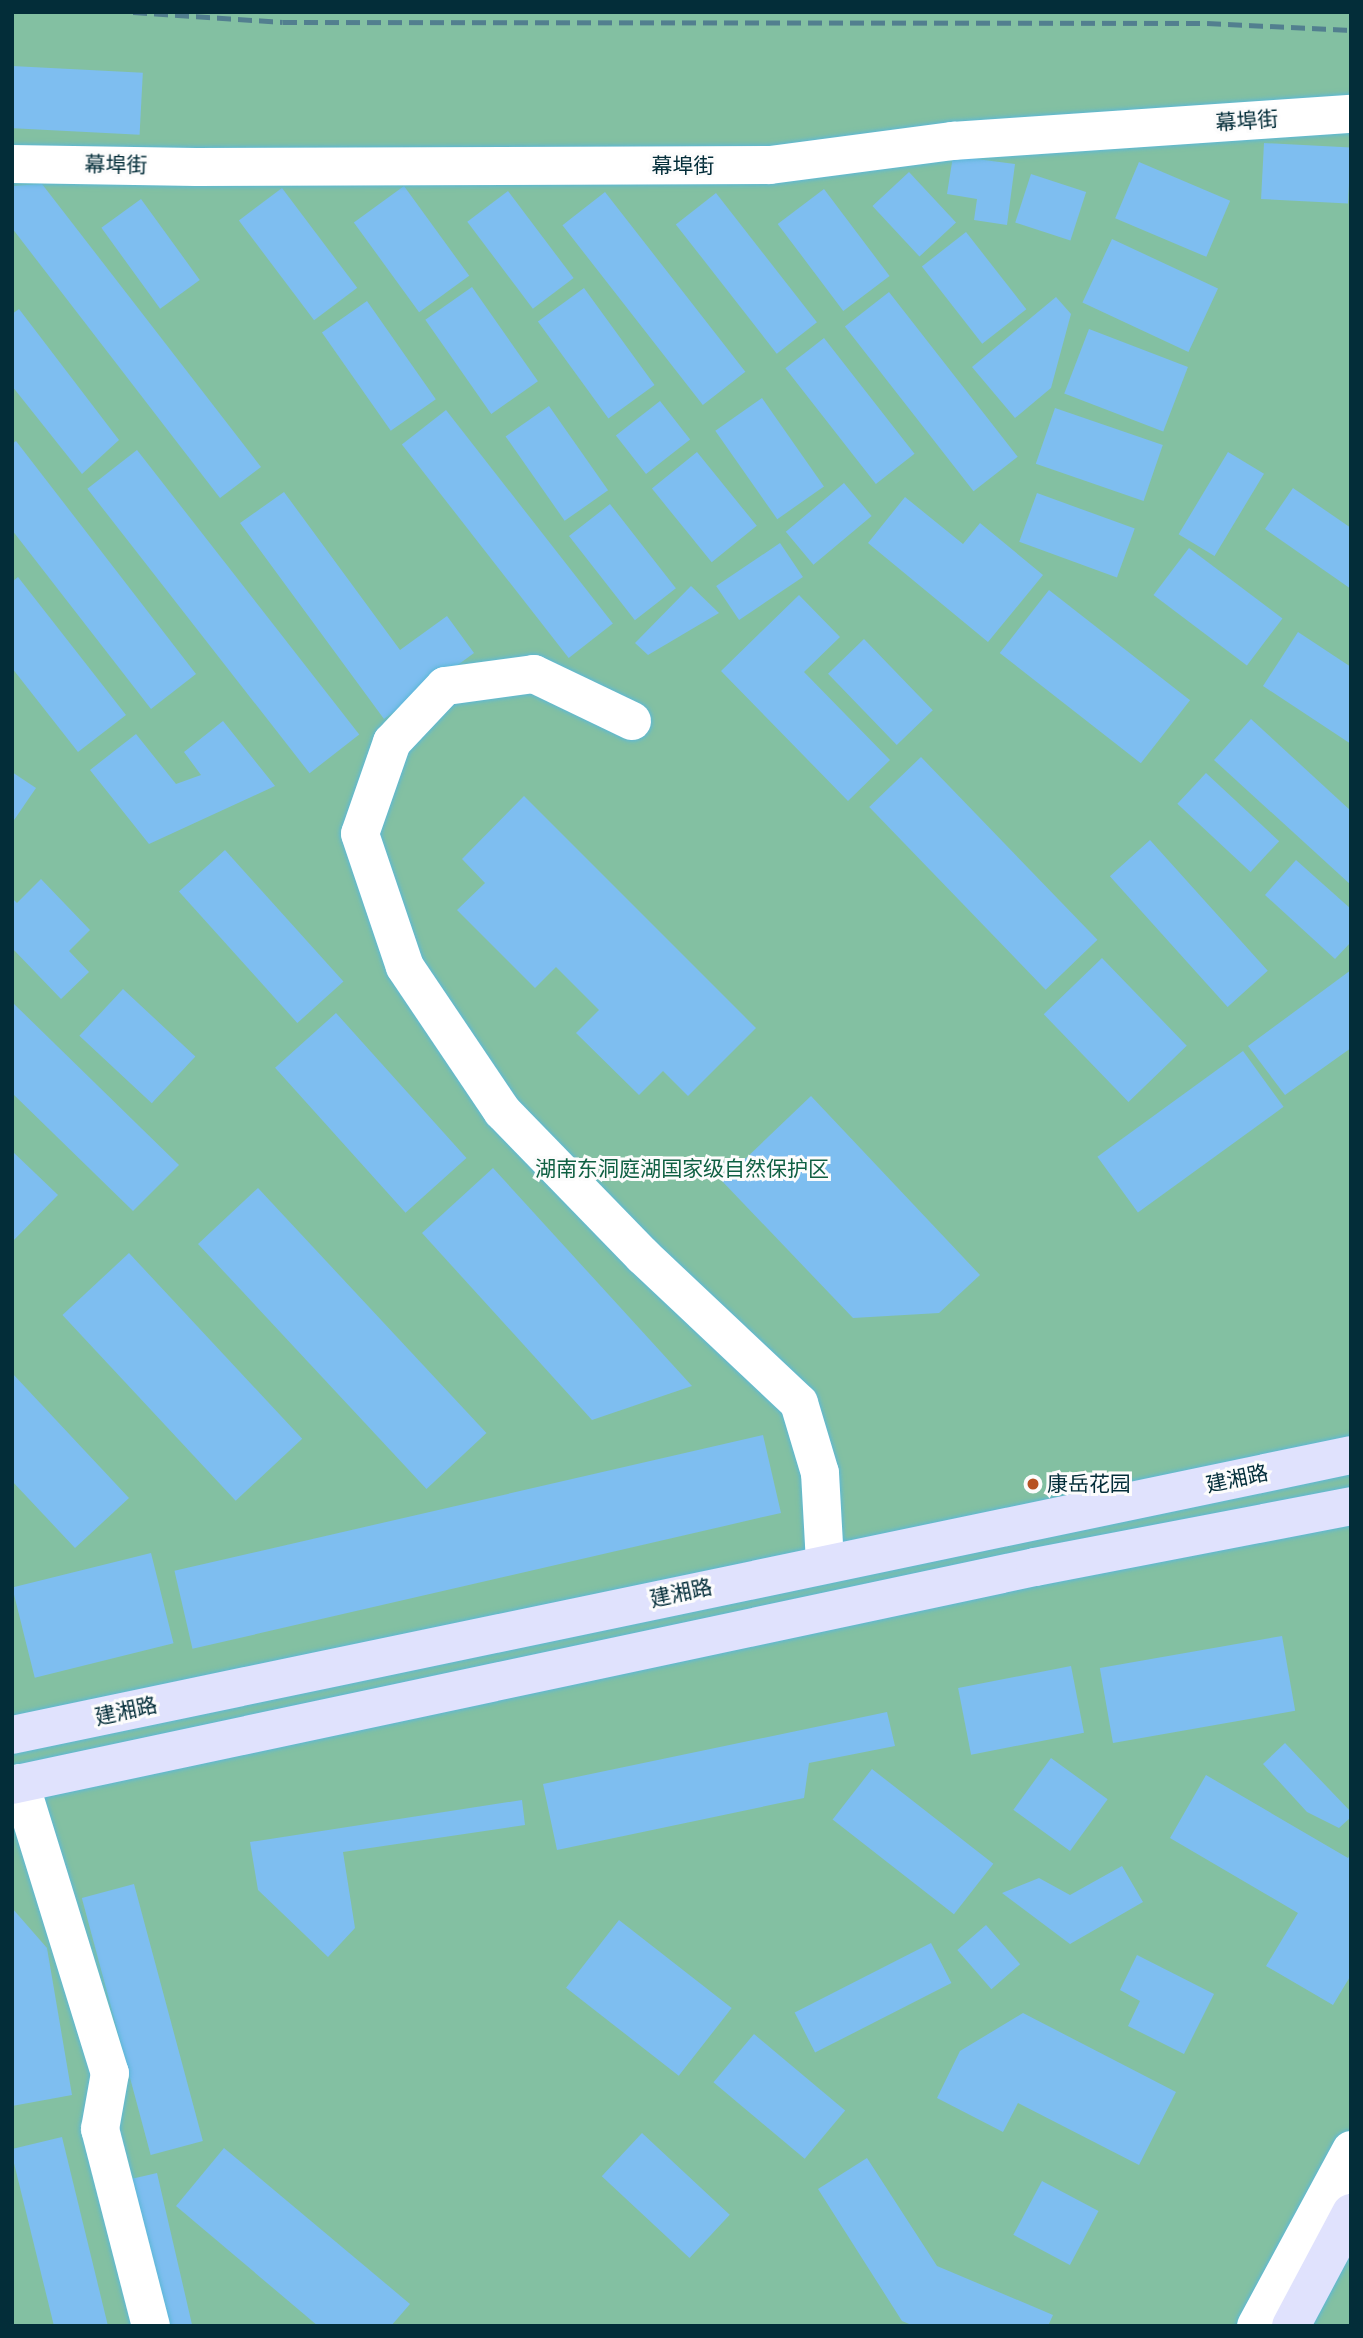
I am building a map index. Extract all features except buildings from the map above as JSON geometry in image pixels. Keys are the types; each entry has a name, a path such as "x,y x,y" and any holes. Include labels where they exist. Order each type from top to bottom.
{"main road":[{"name":"建湘路","path":"12,1735 825,1562 1351,1455"},
{"path":"16,1784 1035,1567 1351,1506"},
{"path":"1291,2326 1351,2213"}],"street":[{"name":"幕埠街","path":"12,164 196,167 770,165 953,141 1351,114"},
{"path":"632,721 534,674 446,686 392,741 360,834 405,967 502,1111 643,1256 799,1403 820,1473 825,1562"},
{"path":"16,1784 110,2073 100,2129 151,2326"},
{"path":"1256,2326 1351,2150"}],"green space":[{"name":"湖南东洞庭湖国家级自然保护区","path":"12,12 1351,12 1351,2326 12,2326"}],"railway":[{"path":"133,12 283,22 1207,23 1351,30"}],"place":[{"name":"康岳花园","path":"1033,1484"}]}
